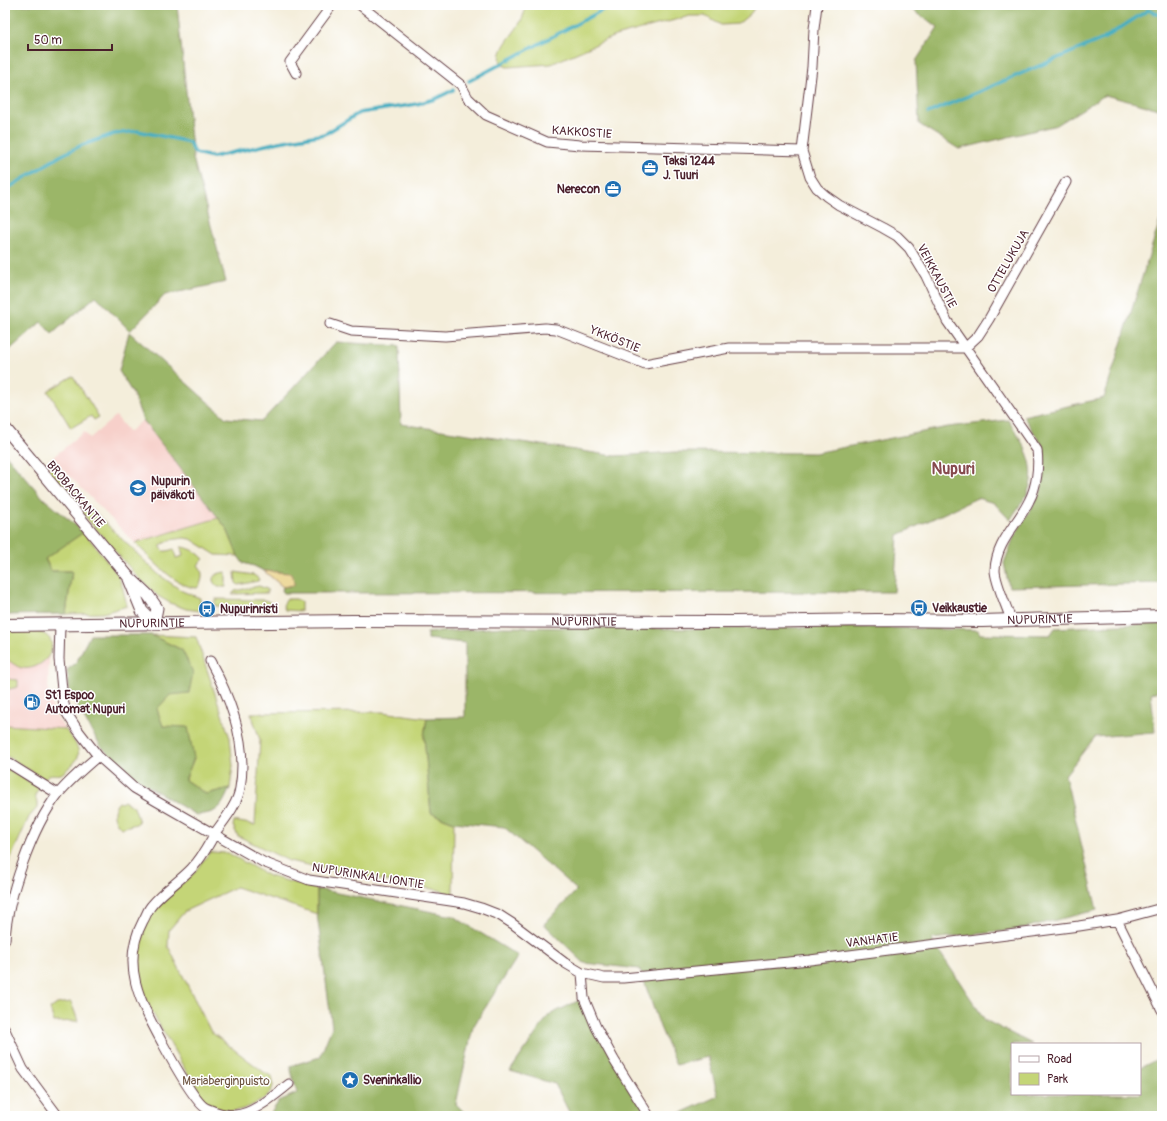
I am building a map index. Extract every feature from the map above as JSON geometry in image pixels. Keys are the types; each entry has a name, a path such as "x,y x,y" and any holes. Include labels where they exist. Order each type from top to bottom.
{"main road":[{"name":"NUPURINTIE","path":"5,625 353,621 982,621 1162,616"}],"street":[{"path":"296,73 290,62 332,5"},
{"name":"KAKKOSTIE","path":"360,5 461,85 468,98 486,115 547,142 573,145 802,151"},
{"name":"VEIKKAUSTIE","path":"817,5 812,67 802,151 810,177 817,188 839,205 897,236 909,248 926,276 947,321 1037,450 1038,461 1034,488 1030,501 1007,534 999,551 995,570 1011,620"},
{"name":"OTTELUKUJA","path":"965,348 978,336 989,319 1066,182"},
{"name":"YKKÖSTIE","path":"330,324 351,331 445,336 556,328 645,364 729,348 965,348"},
{"name":"BROBACKANTIE","path":"5,428 128,576 148,595 157,608 154,623"},
{"name":"NUPURINKALLIONTIE","path":"60,625 61,687 66,712 98,756 134,788 263,862 309,880 464,903 500,915 582,973"},
{"path":"210,661 220,679 232,710 241,749 242,769 240,790 234,804 202,858 152,905 135,936 132,956 133,971 146,1014 170,1057 203,1107 220,1114 237,1116 258,1108 289,1084"},
{"path":"5,940 10,903 36,832 58,794 98,756"},
{"path":"5,761 58,794"},
{"name":"VANHATIE","path":"582,973 604,978 623,978 810,960 1079,926 1117,920 1162,908"},
{"path":"1117,920 1162,1010"},
{"path":"582,973 584,998 596,1027 614,1060 649,1116"},
{"path":"5,1030 23,1069 58,1116"}],"shaded area":[{"name":"Nupurin päiväkoti","path":"116,416 129,432 143,420 218,518 135,543 52,458 84,432 90,438"},
{"path":"49,657 48,691 54,714 65,729 5,725 5,690 17,687 18,680 5,679 5,659 21,668 41,664"}],"green space":[{"path":"5,5 177,5 193,158 226,282 165,295 130,331 96,296 52,334 41,322 5,354"},
{"path":"525,5 756,5 751,13 738,24 721,25 705,16 690,16 615,36 551,64 507,67 501,64 500,56 502,49 521,21 524,14"},
{"path":"905,5 1162,5 1162,110 1105,95 1057,125 959,149 919,124 916,61 938,27"},
{"path":"1162,214 1162,583 1009,587 1004,563 1014,537 1041,492 1044,463 1042,445 1023,416 1104,398"},
{"path":"129,332 226,418 262,421 336,342 399,346 401,424 615,456 676,452 815,453 948,427 1008,420 1028,455 1031,464 1031,484 1027,494 1010,520 994,503 977,498 898,535 894,592 284,593 282,590 283,587 293,585 290,573 264,571 243,563 238,556 227,529 143,420 133,394 119,371"},
{"path":"73,376 99,417 94,420 91,416 71,428 48,391"},
{"path":"5,454 44,499 84,532 45,559 51,571 72,571 66,614 5,615"},
{"path":"50,468 54,469 81,498 81,501 75,505 48,471"},
{"path":"89,507 158,574 182,591 200,598 200,611 186,609 170,603 158,596 136,575 82,513 84,508"},
{"path":"218,518 227,529 238,556 216,555 191,539 184,538 170,540 161,545 161,549 163,551 174,549 176,558 183,556 181,547 194,551 204,559 198,565 201,570 202,577 201,583 197,588 180,583 156,564 135,543"},
{"path":"84,532 118,575 127,606 103,613 66,614 72,571 51,571 45,558"},
{"path":"226,572 226,587 218,587 213,581 214,576"},
{"path":"235,572 254,575 259,579 258,581 238,585 236,583"},
{"path":"259,586 267,589 268,593 232,594 235,591"},
{"path":"215,599 265,600 271,603 272,607 267,611 259,611 259,606 215,606"},
{"path":"287,599 296,599 301,602 301,611 285,610 283,605"},
{"path":"1162,624 1162,691 1151,693 1155,732 1095,737 1065,775 1097,910 1015,930 931,939 985,1020 1030,1043 1011,1043 1011,1095 1141,1095 1141,1068 1162,1057 1162,1116 674,1116 718,1096 708,1057 676,1065 660,1027 640,969 584,963 544,924 577,890 504,827 454,822 431,813 424,736 427,718 465,717 465,643 427,639 427,633 502,627 697,629 853,627 978,630 980,634 1050,635 1055,628"},
{"path":"5,631 29,631 42,633 49,638 52,643 51,650 44,661 37,666 22,668 5,659"},
{"path":"90,635 151,635 182,650 193,672 189,693 170,695 157,709 163,726 188,727 194,758 185,780 206,794 230,788 221,805 214,811 196,815 128,774 100,745 70,694 67,670 76,663"},
{"path":"151,635 196,637 230,738 233,766 230,788 206,794 185,780 194,758 163,726 156,709 170,695 182,650"},
{"path":"5,679 18,680 18,687 5,690"},
{"path":"382,712 427,718 424,736 431,813 454,822 453,895 439,890 380,880 289,861 238,836 233,826 234,821 255,825 260,740 251,713"},
{"path":"5,725 65,729 75,743 79,752 76,761 62,773 51,774 44,779 5,755"},
{"path":"5,767 39,788 35,795 37,808 29,817 5,871"},
{"path":"124,801 134,807 139,822 121,828 116,822 114,812 116,805 119,802 121,803"},
{"name":"Mariaberginpuisto","path":"210,852 228,853 269,876 317,889 317,914 236,887 185,911 169,930 168,946 211,1032 265,1073 272,1076 273,1084 268,1095 251,1106 231,1111 212,1107 199,1094 147,1003 140,983 137,967 138,939 148,920 161,902 194,873"},
{"path":"317,889 453,916 518,956 473,1027 456,1104 468,1116 269,1116 279,1101 297,1093 290,1066 320,1057 332,1027 317,914"},
{"path":"584,998 649,1116 571,1116 555,1084 510,1071 549,1015"},
{"path":"71,1002 78,1021 54,1022 50,1009 57,1004"}],"sand":[{"path":"264,571 290,573 294,579 294,585 283,587"}],"waterway":[{"path":"469,81 612,5"},
{"path":"928,113 1103,39 1148,10 1162,16"},
{"path":"5,190 60,156 82,145 114,134 138,131 189,142 195,153 213,157 279,142 325,134 359,113 417,104 435,99 453,90"}],"place":[{"name":"Taksi 1244 J. Tuuri","path":"650,168"},
{"name":"Nerecon","path":"613,189"},
{"name":"Nupurin päiväkoti","path":"138,488"},
{"name":"Veikkaustie","path":"919,608"},
{"name":"Nupurinristi","path":"207,609"},
{"name":"St1 Espoo Automat Nupuri","path":"32,702"},
{"name":"Sveninkallio","path":"350,1080"}],"district":[{"name":"Nupuri","path":"953,468"}]}
